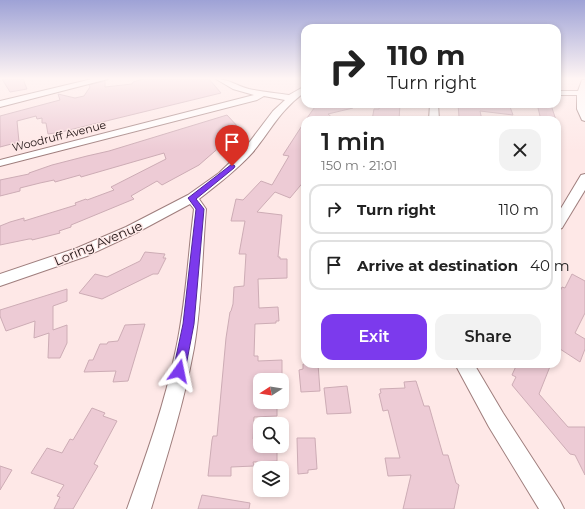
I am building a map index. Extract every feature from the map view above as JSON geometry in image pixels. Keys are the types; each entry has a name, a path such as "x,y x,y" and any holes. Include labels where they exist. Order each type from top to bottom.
{"street":[{"name":"Woodruff Avenue","path":"0,163 235,103"},
{"name":"Loring Avenue","path":"0,280 82,252 131,230 192,198 223,175 249,150 276,113 286,103"},
{"path":"581,103 585,118"},
{"path":"561,219 584,184"},
{"path":"139,509 153,467 176,386 189,324 200,209 192,198"},
{"path":"466,368 496,420 552,509"}],"building":[{"path":"50,103 181,103 48,134 46,123 42,123 42,118 37,119 36,116 17,121 19,142 0,147 0,116"},
{"path":"314,108 353,108 328,114 330,116 308,116"},
{"path":"400,108 399,116 373,116 374,109"},
{"path":"458,108 510,108 513,115 480,111 481,116 459,116"},
{"path":"538,108 552,108 555,116 540,116"},
{"path":"227,115 239,128 229,131 233,136 229,137 230,138 199,165 162,185 157,181 131,196 134,199 71,225 71,227 59,231 60,233 32,240 29,239 0,245 0,226 24,218 24,221 76,205 75,203 114,190 111,187 166,159 164,153 81,177 80,175 55,182 54,180 20,188 20,191 0,196 0,180 29,174 52,165 109,151"},
{"path":"301,127 301,185 290,198 275,192 257,212 282,215 278,257 280,257 280,259 287,259 287,278 258,279 259,308 278,307 279,321 276,321 276,323 255,324 254,356 258,356 258,361 282,360 282,373 253,373 253,409 277,409 277,416 253,417 253,453 277,453 277,461 253,461 253,466 231,467 231,476 208,476 212,440 213,436 217,436 226,338 230,312 233,304 234,287 244,286 246,254 239,254 245,221 231,221 236,199 243,200 261,181 272,185 289,156 283,155"},
{"path":"145,252 165,254 163,258 166,258 158,274 153,274 102,299 79,293 95,274 107,277 140,261"},
{"path":"572,274 585,281 585,313 575,333 585,339 585,349 580,362 561,350 561,289 562,287 565,288"},
{"path":"67,289 67,301 53,306 53,330 67,325 67,343 60,358 48,358 49,333 34,338 35,321 6,331 0,316 0,310"},
{"path":"145,324 128,381 113,382 116,371 84,372 89,360 93,360 100,344 118,341 125,325"},
{"path":"318,368 320,391 301,392 299,370"},
{"path":"515,368 549,368 539,394 568,427 585,427 585,475 575,455 570,454 512,385 516,377 512,375"},
{"path":"416,381 424,406 429,406 443,455 448,455 456,483 459,485 454,509 403,509 411,475 388,476 385,458 400,458 388,410 383,411 379,394 381,393 380,389 405,388 404,382"},
{"path":"347,386 351,413 327,414 324,388"},
{"path":"92,408 105,413 103,416 117,421 94,464 98,466 73,509 54,509 60,497 57,496 64,485 31,473 47,448 62,453 70,439 73,440"},
{"path":"297,438 315,438 317,469 308,470 308,473 298,474"},
{"path":"0,466 12,470 0,490"},
{"path":"202,495 250,503 249,509 198,509"}],"route":[{"path":"179,371 189,324 200,209 192,198 223,175 232,166"}]}
